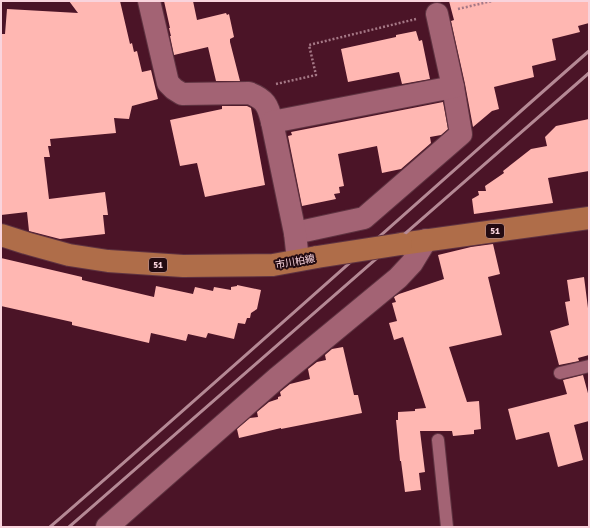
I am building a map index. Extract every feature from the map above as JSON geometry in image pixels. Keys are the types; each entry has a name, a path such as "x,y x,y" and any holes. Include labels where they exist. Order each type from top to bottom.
{"main road":[{"name":"市川柏線","path":"1,235 69,255 108,261 183,266 274,265 308,258 426,240 589,218"}],"street":[{"path":"149,1 168,84 182,94 249,93 259,97 269,109 295,233 308,258"},
{"path":"295,233 364,218 461,134 453,87 437,14"},
{"path":"272,122 453,87"},
{"path":"107,527 277,378 398,278 412,263 426,240"}],"lane":[{"path":"560,373 589,366"},
{"path":"438,440 447,527"}],"path":[{"path":"259,97 270,85 316,75 309,45 492,1"}],"building":[{"path":"69,1 120,1 130,44 132,43 134,52 137,51 142,72 151,70 158,99 132,106 129,119 114,118 116,133 50,139 51,146 48,146 50,157 44,157 49,199 105,192 108,215 103,215 105,234 60,239 29,231 27,212 1,215 1,34 5,34 7,9 78,13"},
{"path":"164,1 193,1 197,20 226,13 227,15 229,14 234,37 230,39 230,42 240,81 216,81 208,47 174,55"},
{"path":"449,1 589,1 589,23 578,26 580,32 552,39 556,60 532,66 534,77 494,87 499,109 492,111 473,127 451,21 454,20"},
{"path":"416,31 419,41 422,40 430,79 402,84 399,72 348,82 341,49"},
{"path":"443,102 448,129 441,135 430,137 431,143 401,169 382,173 377,146 338,154 344,186 339,187 340,193 334,194 336,199 302,206 288,136 292,135 291,132"},
{"path":"222,106 247,106 251,108 265,185 205,197 197,163 180,166 170,120 222,109"},
{"path":"589,119 589,171 548,178 553,203 474,214 472,199 479,195 478,191 486,191 485,186 504,173 503,171 531,149 547,146 545,137 556,126"},
{"path":"493,244 500,274 488,277 502,335 449,347 467,402 479,401 481,429 474,430 474,434 453,436 452,431 420,431 425,472 419,473 421,490 405,492 396,420 398,420 398,412 415,411 415,409 426,408 403,337 394,340 389,323 397,321 392,303 396,302 394,297 444,279 438,255 471,247"},
{"path":"1,258 82,277 82,280 154,297 156,286 193,294 195,287 213,291 214,287 231,290 231,287 237,285 261,290 257,309 251,313 250,318 247,318 245,324 238,323 234,339 208,333 206,338 188,334 186,341 151,333 149,343 72,325 72,322 1,306"},
{"path":"584,277 589,316 589,355 578,358 579,361 559,365 550,331 569,325 565,302 570,301 567,280"},
{"path":"343,347 354,395 358,395 362,413 281,428 239,438 237,429 250,418 258,417 257,412 269,402 278,399 278,397 281,396 280,392 290,384 310,379 308,369 317,362 326,360 325,355 332,349"},
{"path":"583,375 589,397 589,421 574,425 583,460 558,467 549,432 516,440 508,409 567,394 563,380"}],"railway":[{"path":"50,527 589,51"},
{"path":"69,527 589,73"}]}
